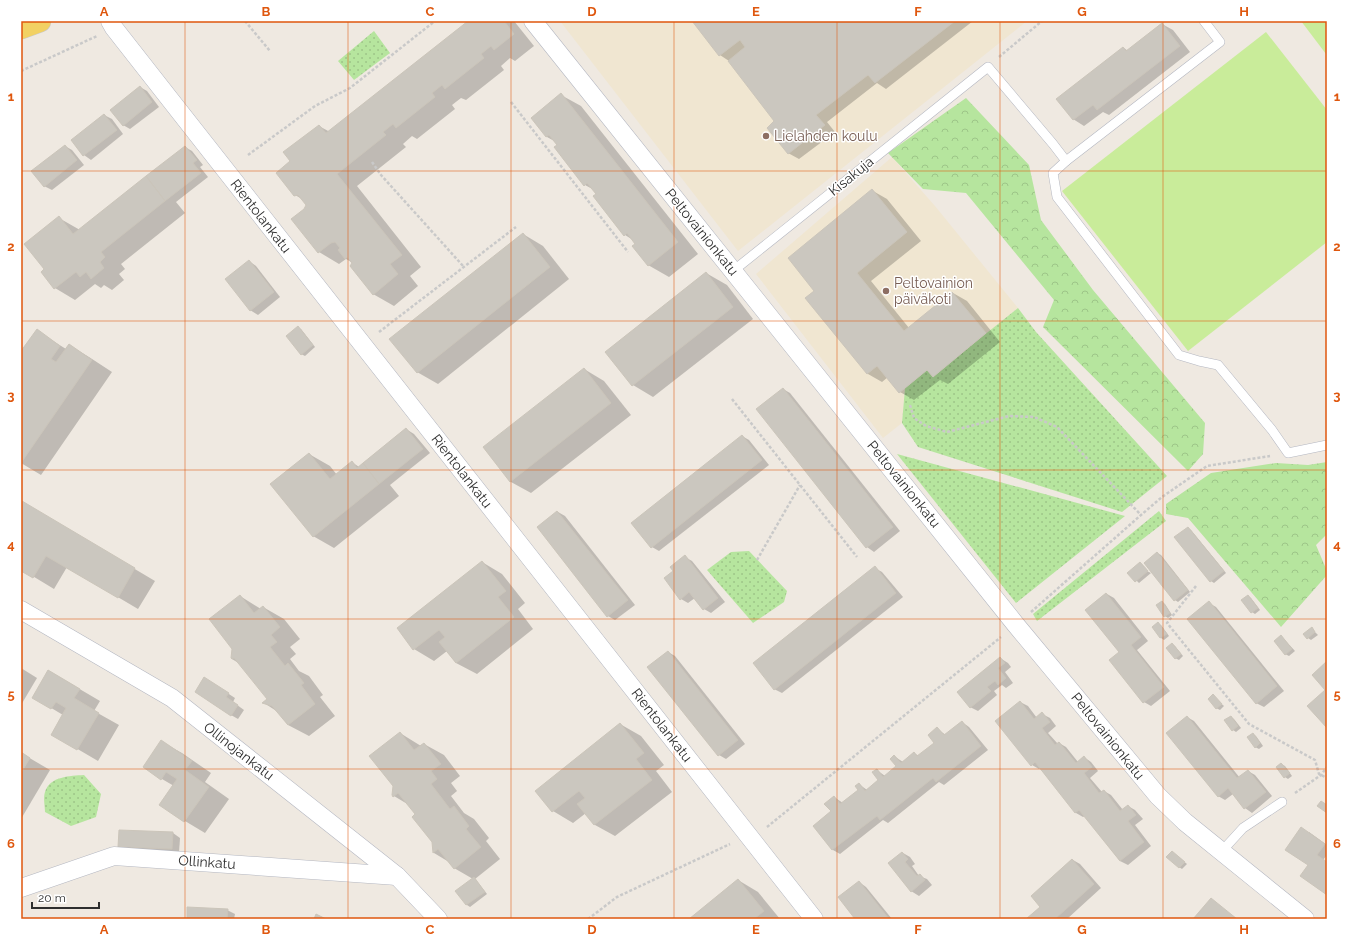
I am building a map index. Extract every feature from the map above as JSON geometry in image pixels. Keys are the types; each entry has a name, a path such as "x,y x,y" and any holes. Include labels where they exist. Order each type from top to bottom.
{"main road":[{"path":"21,28 40,21"}],"street":[{"name":"Peltovainionkatu","path":"533,21 1016,625 1158,796 1186,822 1305,919"},
{"name":"Rientolankatu","path":"112,25 814,919"},
{"name":"Ollinojankatu","path":"21,610 172,698 397,876 438,919"},
{"name":"Ollinkatu","path":"21,888 114,856 397,876"}],"lane":[{"path":"1204,21 1220,42 1066,161 1053,173 1057,196 1179,355 1218,365 1272,430 1288,453 1327,445"},
{"name":"Kisakuja","path":"733,271 988,67"},
{"path":"988,67 1066,161"},
{"path":"1222,851 1243,828 1282,802"}],"path":[{"path":"245,21 270,51"},
{"path":"248,155 314,106 350,88 435,21"},
{"path":"988,67 1042,21"},
{"path":"21,72 112,25"},
{"path":"511,102 628,252"},
{"path":"372,162 464,267"},
{"path":"363,345 516,227"},
{"path":"732,399 857,557"},
{"path":"910,405 914,418 926,426 947,432 1009,416 1034,417 1057,427 1141,515"},
{"path":"588,919 617,897 767,827 1016,625 1162,497 1207,466 1288,453"},
{"path":"757,560 800,485"},
{"path":"1196,586 1168,623 1249,724 1315,760 1318,774 1327,778"},
{"path":"1282,802 1320,775 1327,767"}],"shaded area":[{"name":"Lielahden koulu","path":"560,21 1027,21 738,251"},
{"name":"Peltovainion päiväkoti","path":"892,157 935,206 1018,308 933,377 905,388 902,423 883,438 756,274"}],"green space":[{"path":"1301,21 1327,21 1326,54"},
{"path":"374,31 390,53 354,80 338,61"},
{"path":"1266,32 1327,110 1327,242 1188,351 1062,191"},
{"path":"966,98 1029,165 1041,220 1093,290 1205,423 1203,454 1188,471 1043,327 1054,300 966,193 923,189 888,153"},
{"path":"1018,308 1036,332 1167,476 1122,512 918,447 902,423 905,388 927,370 933,376"},
{"path":"897,454 1125,516 1016,603"},
{"path":"1327,462 1327,534 1316,545 1327,571 1327,575 1281,627 1188,518 1166,514 1166,504 1211,473 1276,463 1308,465"},
{"path":"1159,511 1166,521 1037,621 1033,614"},
{"path":"749,551 787,591 784,602 753,623 707,570 731,552"},
{"path":"84,775 101,794 96,817 71,826 45,812 44,794 51,783 61,778"}],"building":[{"path":"468,21 504,21 514,34 494,50 491,46 481,54 484,58 445,89 442,85 432,93 435,97 396,128 393,124 383,132 386,135 337,174 402,255 390,264 398,274 373,295 350,266 352,263 347,257 345,259 338,250 340,248 335,242 331,243 318,253 291,219 304,209 306,205 298,195 294,196 276,173 290,161 283,152 319,125 326,133"},
{"path":"692,21 955,21 875,83 868,75 816,115 825,125 788,154 767,128 774,121 728,61 745,47 740,40 719,56"},
{"path":"1162,23 1180,46 1097,110 1093,105 1073,120 1056,99 1123,47 1126,51"},
{"path":"140,86 152,102 123,126 110,110"},
{"path":"561,93 678,242 648,266 632,246 635,244 627,233 624,236 593,196 596,194 587,183 584,186 554,147 557,145 549,135 546,137 531,118"},
{"path":"104,114 117,130 83,156 71,140"},
{"path":"65,145 77,160 44,187 31,171"},
{"path":"185,146 197,160 193,163 201,173 165,201 146,176"},
{"path":"146,176 165,201 101,252 105,257 100,262 104,268 91,279 86,272 80,277 76,272 54,289 41,272 44,269 24,244 59,216 73,234"},
{"name":"Peltovainion päiväkoti","path":"872,189 907,232 857,273 904,331 952,292 986,333 933,377 927,370 899,393 877,366 867,374 805,298 814,291 788,258"},
{"path":"523,233 550,267 417,373 389,339"},
{"path":"249,260 274,292 250,311 225,279"},
{"path":"706,272 733,307 632,386 605,352"},
{"path":"298,326 313,345 301,355 286,336"},
{"path":"37,329 60,346 51,359 56,362 69,344 92,360 21,463 21,351"},
{"path":"584,368 611,403 510,482 483,447"},
{"path":"783,388 893,527 866,548 756,409"},
{"path":"406,428 423,449 379,484 363,463"},
{"path":"742,435 762,460 651,548 631,523"},
{"path":"309,453 330,479 352,461 357,468 363,463 379,484 313,537 270,484"},
{"path":"22,501 135,568 118,598 46,556 33,578 21,571"},
{"path":"557,511 628,600 607,617 537,527"},
{"path":"1188,527 1224,571 1210,582 1174,537"},
{"path":"1157,552 1188,590 1174,601 1144,563"},
{"path":"685,555 718,598 703,610 689,592 680,600 664,578 673,571 670,567"},
{"path":"482,561 506,591 498,597 514,617 456,663 439,642 445,637 439,630 413,650 397,628"},
{"path":"1140,562 1148,571 1135,582 1127,573"},
{"path":"875,566 896,593 774,690 753,663"},
{"path":"1106,593 1141,637 1131,645 1164,687 1143,703 1109,660 1119,652 1085,610"},
{"path":"240,595 254,613 263,606 280,627 271,635 277,642 270,647 285,666 288,663 304,683 301,685 315,704 288,725 272,706 262,703 267,699 234,658 231,658 232,649 209,619"},
{"path":"1248,595 1258,608 1251,613 1241,600"},
{"path":"1162,601 1170,613 1164,617 1156,605"},
{"path":"1209,601 1277,686 1256,704 1187,619"},
{"path":"1158,622 1167,634 1160,638 1152,627"},
{"path":"1312,627 1315,632 1307,639 1303,634"},
{"path":"1281,635 1292,649 1285,655 1274,641"},
{"path":"1172,643 1181,654 1175,659 1166,648"},
{"path":"668,651 738,740 718,756 647,667"},
{"path":"1000,657 1005,663 998,668 1006,678 998,685 995,681 987,687 991,691 970,708 957,692"},
{"path":"1327,661 1327,728 1307,706 1325,690 1312,675"},
{"path":"48,670 80,689 74,698 99,713 77,750 51,735 66,708 56,702 51,709 32,698"},
{"path":"204,677 229,693 226,697 238,705 231,716 195,692"},
{"path":"1213,694 1222,704 1216,709 1208,699"},
{"path":"1020,701 1034,719 1042,712 1050,722 1042,728 1055,745 1059,742 1076,763 1084,756 1092,767 1084,773 1099,793 1104,790 1120,811 1128,805 1136,815 1128,821 1144,842 1120,861 1079,810 1075,813 1035,762 1031,766 995,721"},
{"path":"1187,716 1237,778 1248,770 1266,792 1244,809 1228,788 1218,797 1166,733"},
{"path":"1231,716 1238,726 1232,731 1224,720"},
{"path":"962,721 981,746 936,782 933,778 880,820 877,816 832,850 813,826 831,811 824,804 834,796 840,804 858,790 855,786 859,783 865,791 878,780 872,772 877,769 883,777 896,766 890,759 894,755 901,763 914,752 917,756 934,743 928,735 937,727 944,735"},
{"path":"620,723 644,753 636,759 652,780 594,825 577,804 585,798 579,791 552,812 535,791"},
{"path":"400,732 414,750 424,743 441,764 431,771 437,779 431,784 450,809 454,806 469,826 466,829 481,847 454,869 438,849 433,853 432,842 412,817 415,814 398,793 393,797 393,786 369,756"},
{"path":"1253,733 1260,743 1255,748 1247,737"},
{"path":"161,740 192,761 185,770 209,787 184,822 159,805 177,779 166,772 161,780 143,767"},
{"path":"21,752 30,758 21,773"},
{"path":"1281,763 1290,773 1284,778 1276,767"},
{"path":"1321,801 1327,805 1327,813 1317,806"},
{"path":"1301,827 1325,844 1317,855 1327,862 1327,895 1300,876 1308,865 1285,850"},
{"path":"119,830 173,832 172,849 118,847"},
{"path":"1172,851 1185,862 1179,868 1166,857"},
{"path":"902,852 908,859 905,862 917,876 920,874 925,880 911,892 888,863"},
{"path":"1072,859 1094,884 1055,919 1026,919 1040,907 1031,896"},
{"path":"474,877 485,892 466,905 455,891"},
{"path":"738,879 764,911 754,919 689,919"},
{"path":"859,881 889,919 855,919 838,897"},
{"path":"1211,898 1237,919 1193,919"},
{"path":"187,907 228,909 227,919 187,919"},
{"path":"316,914 326,919 314,919"}],"place":[{"name":"Lielahden koulu","path":"766,136"},
{"name":"Peltovainion päiväkoti","path":"886,291"}]}
